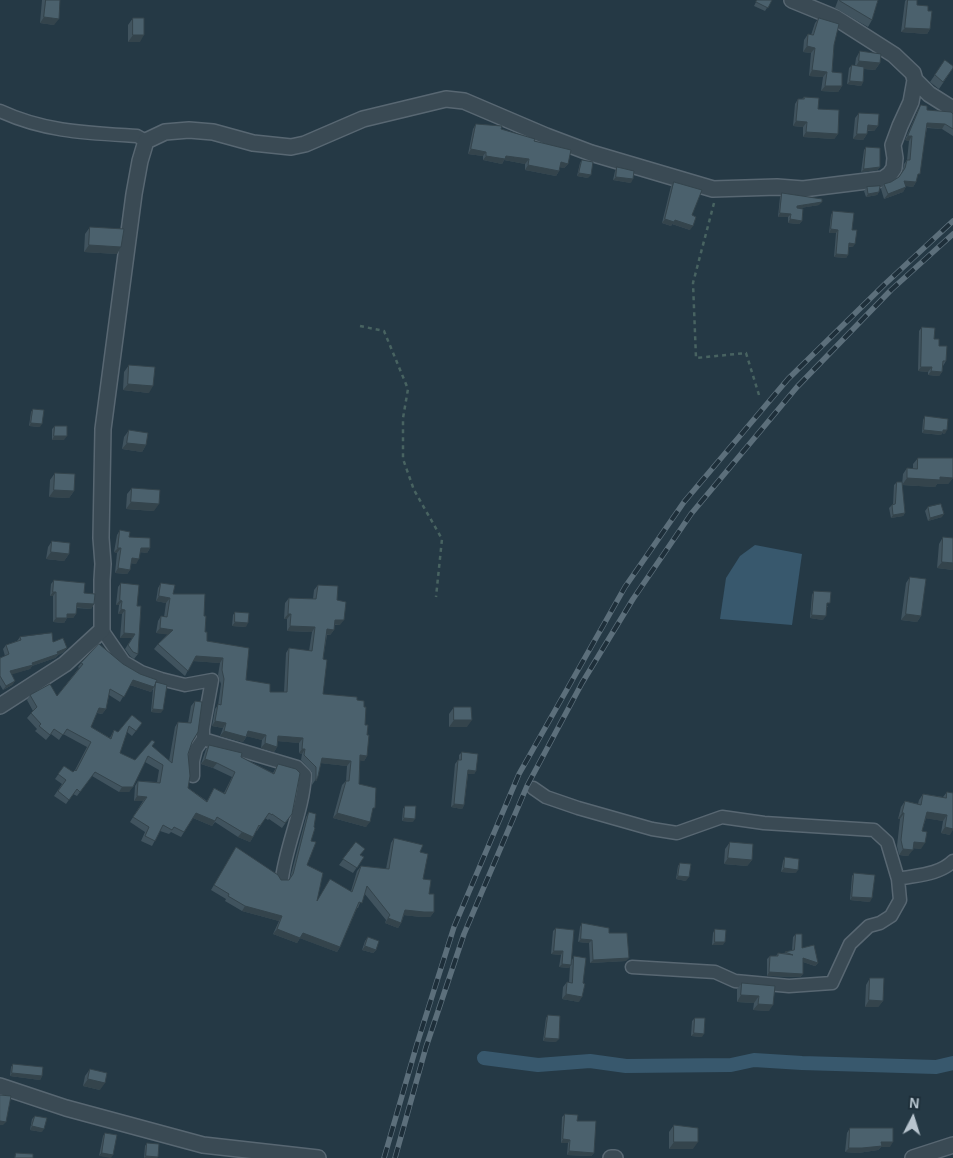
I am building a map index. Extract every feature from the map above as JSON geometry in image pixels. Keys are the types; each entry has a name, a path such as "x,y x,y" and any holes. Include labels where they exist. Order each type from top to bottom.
{"street":[{"path":"193,776 193,761 196,749 202,739 212,680 185,685 141,672 124,662 102,630 102,580 104,564 101,538 103,429 136,186 140,161 146,141 165,132 189,130 213,132 253,143 291,147 305,144 363,119 446,99 464,101 591,153 682,182 717,190 777,187 803,188 883,179 894,168 893,145 910,102 914,80 913,73 894,55 836,18 792,0"},
{"path":"914,80 928,94 953,109"},
{"path":"0,112 20,121 51,129 137,136 146,141"},
{"path":"0,706 65,664 102,630"},
{"path":"202,739 297,768 305,774 304,788 285,857 282,878"},
{"path":"533,788 546,797 578,808 652,829 677,833 722,817 764,823 874,830 888,842 898,879 900,900 891,916 880,923 869,926 850,944 832,983 789,986 735,981 715,972 632,967"},
{"path":"898,879 946,868 953,861"},
{"path":"0,1086 66,1108 203,1146 318,1158"},
{"path":"920,1157 953,1145"}],"path":[{"path":"717,190 693,284 696,358 746,353 759,395"},
{"path":"360,326 384,331 408,389 403,418 403,459 414,490 442,539 436,597"}],"water":[{"path":"755,545 802,554 792,625 720,619 726,578 740,556"}],"building":[{"path":"46,0 60,0 59,19 44,17"},
{"path":"757,0 772,0 768,8 756,2"},
{"path":"840,0 878,0 872,20"},
{"path":"908,0 917,0 917,5 928,6 928,11 932,11 930,29 905,28"},
{"path":"133,18 144,18 144,35 133,35"},
{"path":"819,18 839,24 834,45 832,72 842,73 842,86 825,86 827,72 812,70 815,48 807,46 808,34 813,35"},
{"path":"860,51 881,54 880,63 859,61"},
{"path":"945,60 953,68 943,82 935,75"},
{"path":"852,65 864,67 863,82 850,81"},
{"path":"804,97 819,98 818,109 839,110 838,134 806,132 807,122 796,121 798,99 804,99"},
{"path":"921,105 927,106 927,110 951,112 953,114 953,129 945,124 927,123 920,174 918,174 916,182 904,181 906,187 888,194 884,184 899,177 905,168 907,160 910,160 912,136 908,136"},
{"path":"859,113 879,114 878,126 868,125 867,134 857,134"},
{"path":"476,124 502,126 501,129 535,139 534,141 571,150 568,164 561,162 559,171 528,165 529,159 506,156 505,159 486,156 486,152 471,149"},
{"path":"866,147 880,148 880,167 864,169"},
{"path":"582,160 593,162 591,175 579,173"},
{"path":"617,167 634,171 633,179 616,177"},
{"path":"674,182 702,190 692,215 696,217 693,226 665,219"},
{"path":"880,186 879,192 868,194 867,187"},
{"path":"782,193 822,199 822,202 797,206 797,208 803,209 802,221 790,219 791,214 780,213"},
{"path":"833,211 854,213 852,230 857,230 855,244 849,243 848,255 836,254 838,230 831,229"},
{"path":"90,227 124,229 121,247 89,245"},
{"path":"922,327 935,328 934,339 939,339 939,346 947,346 946,361 943,361 942,372 931,371 932,367 921,367"},
{"path":"129,365 155,367 153,386 128,384"},
{"path":"33,409 44,410 42,424 31,423"},
{"path":"925,416 948,419 947,430 943,430 943,432 924,430"},
{"path":"55,426 67,426 67,436 54,436"},
{"path":"129,430 148,433 146,445 127,443"},
{"path":"918,458 953,458 953,478 940,477 940,480 907,478 907,468 917,469"},
{"path":"55,473 75,474 74,491 54,490"},
{"path":"897,482 902,482 905,513 893,515 892,505 895,504"},
{"path":"132,488 160,490 159,504 131,502"},
{"path":"941,504 944,514 930,518 928,507"},
{"path":"120,530 130,532 129,537 150,538 150,548 141,548 139,559 132,558 130,570 118,568 121,548 118,548"},
{"path":"943,537 953,538 953,563 942,562"},
{"path":"52,541 70,543 69,554 51,552"},
{"path":"910,577 926,579 921,616 906,614"},
{"path":"54,580 85,583 84,593 95,594 94,604 77,603 76,614 67,614 67,618 56,618 56,592 53,592"},
{"path":"121,583 139,585 137,606 141,606 138,654 133,652 128,645 135,634 124,633 125,610 121,609"},
{"path":"161,583 175,585 173,594 205,594 204,616 206,616 205,632 207,632 207,641 249,648 246,680 270,684 270,692 287,692 289,648 312,651 315,627 290,626 291,614 288,614 289,598 316,599 318,585 338,586 337,600 346,602 344,620 335,620 334,630 327,629 323,659 327,660 323,694 357,697 357,700 364,701 364,707 366,707 365,725 368,725 367,735 369,735 367,756 360,755 359,784 376,788 375,808 373,808 370,822 337,813 346,781 349,781 351,761 322,758 316,781 316,767 304,755 305,749 302,749 303,738 278,736 277,747 265,743 266,735 248,731 246,737 224,731 226,723 215,721 218,704 221,705 224,679 222,670 223,658 196,656 188,671 158,644 173,630 160,628 161,616 167,617 170,598 159,596"},
{"path":"814,591 831,592 830,603 827,603 826,616 812,615"},
{"path":"235,612 249,613 248,623 235,622"},
{"path":"52,633 53,642 63,638 67,648 57,652 58,654 32,663 33,665 10,671 15,681 6,686 0,676 0,658 9,654 6,645 21,640 20,637"},
{"path":"99,644 123,664 140,674 157,680 154,687 133,680 124,697 110,689 106,709 99,708 91,727 111,739 114,730 118,732 132,715 142,723 136,731 129,726 120,753 135,760 152,740 155,742 152,746 172,763 178,722 191,723 195,701 202,702 198,732 188,754 190,776 188,788 207,802 214,788 225,794 235,772 205,759 209,745 242,753 241,757 274,774 278,764 296,769 300,773 292,814 285,823 269,813 259,825 253,837 217,817 215,821 196,813 184,832 174,827 172,830 163,825 155,841 145,836 149,827 133,817 147,797 137,796 138,781 160,783 163,765 148,756 133,787 122,787 95,772 80,792 77,789 69,800 58,791 66,780 58,774 64,766 73,772 76,771 91,742 67,729 63,735 54,729 50,735 39,726 41,724 31,713 37,707 30,695 50,684 57,696 83,664 81,663"},
{"path":"156,682 167,685 163,710 153,709"},
{"path":"454,707 471,707 472,720 454,720"},
{"path":"462,752 478,754 476,771 468,770 464,805 454,804 458,760 461,760"},
{"path":"947,792 953,793 953,829 945,827 947,815 927,812 922,831 927,832 925,843 914,842 913,850 903,849 901,840 904,813 902,813 905,801 921,805 923,794 946,798"},
{"path":"405,806 416,806 415,819 404,818"},
{"path":"309,812 316,814 315,828 311,841 316,842 307,865 323,873 317,901 330,879 352,892 361,866 389,869 394,838 423,845 420,852 428,854 423,879 431,880 429,894 434,894 434,912 405,910 401,923 388,918 390,915 367,886 362,903 359,902 340,947 303,933 300,938 277,929 282,916 245,906 214,885 236,847 278,875 281,880 289,880 293,874"},
{"path":"356,842 365,849 360,855 364,857 357,868 343,859"},
{"path":"730,842 753,844 752,860 728,858"},
{"path":"785,857 799,859 798,870 784,868"},
{"path":"680,863 691,864 689,877 678,876"},
{"path":"854,873 875,875 872,898 852,897"},
{"path":"582,923 609,928 609,933 627,933 629,958 593,960 592,940 581,939"},
{"path":"556,928 574,930 571,965 562,964 563,951 554,951"},
{"path":"715,929 726,930 725,942 715,942"},
{"path":"796,934 802,934 802,948 814,945 818,963 803,958 803,974 769,972 770,956 778,956 778,953 793,955 785,952 794,950"},
{"path":"368,937 379,941 376,950 365,946"},
{"path":"574,956 586,958 583,983 585,984 582,997 566,994 567,982 572,983"},
{"path":"870,978 884,978 883,1001 869,1000"},
{"path":"742,983 775,986 773,1005 758,1004 759,996 741,995"},
{"path":"548,1015 560,1016 559,1039 545,1038"},
{"path":"695,1018 705,1018 704,1034 694,1033"},
{"path":"13,1064 43,1067 42,1076 12,1073"},
{"path":"90,1069 107,1073 105,1083 88,1079"},
{"path":"0,1095 11,1096 6,1122 0,1121"},
{"path":"565,1114 578,1115 577,1121 596,1121 594,1153 569,1151 570,1140 563,1139"},
{"path":"35,1116 47,1118 44,1129 32,1126"},
{"path":"674,1125 698,1128 698,1142 674,1142"},
{"path":"850,1128 893,1128 893,1142 881,1142 882,1146 849,1148"},
{"path":"105,1133 117,1135 113,1155 102,1153"},
{"path":"147,1143 159,1144 158,1157 146,1156"},
{"path":"16,1153 33,1154 33,1158 15,1158"}],"waterway":[{"path":"484,1058 538,1065 590,1061 626,1066 731,1065 754,1060 936,1067 953,1063"}],"railway":[{"path":"384,1158 454,927 519,774 625,587 684,502 788,379 885,284 953,221"},
{"path":"395,1158 426,1047 464,934 527,786 582,683 633,599 691,514 797,387 891,290 953,234"}]}
